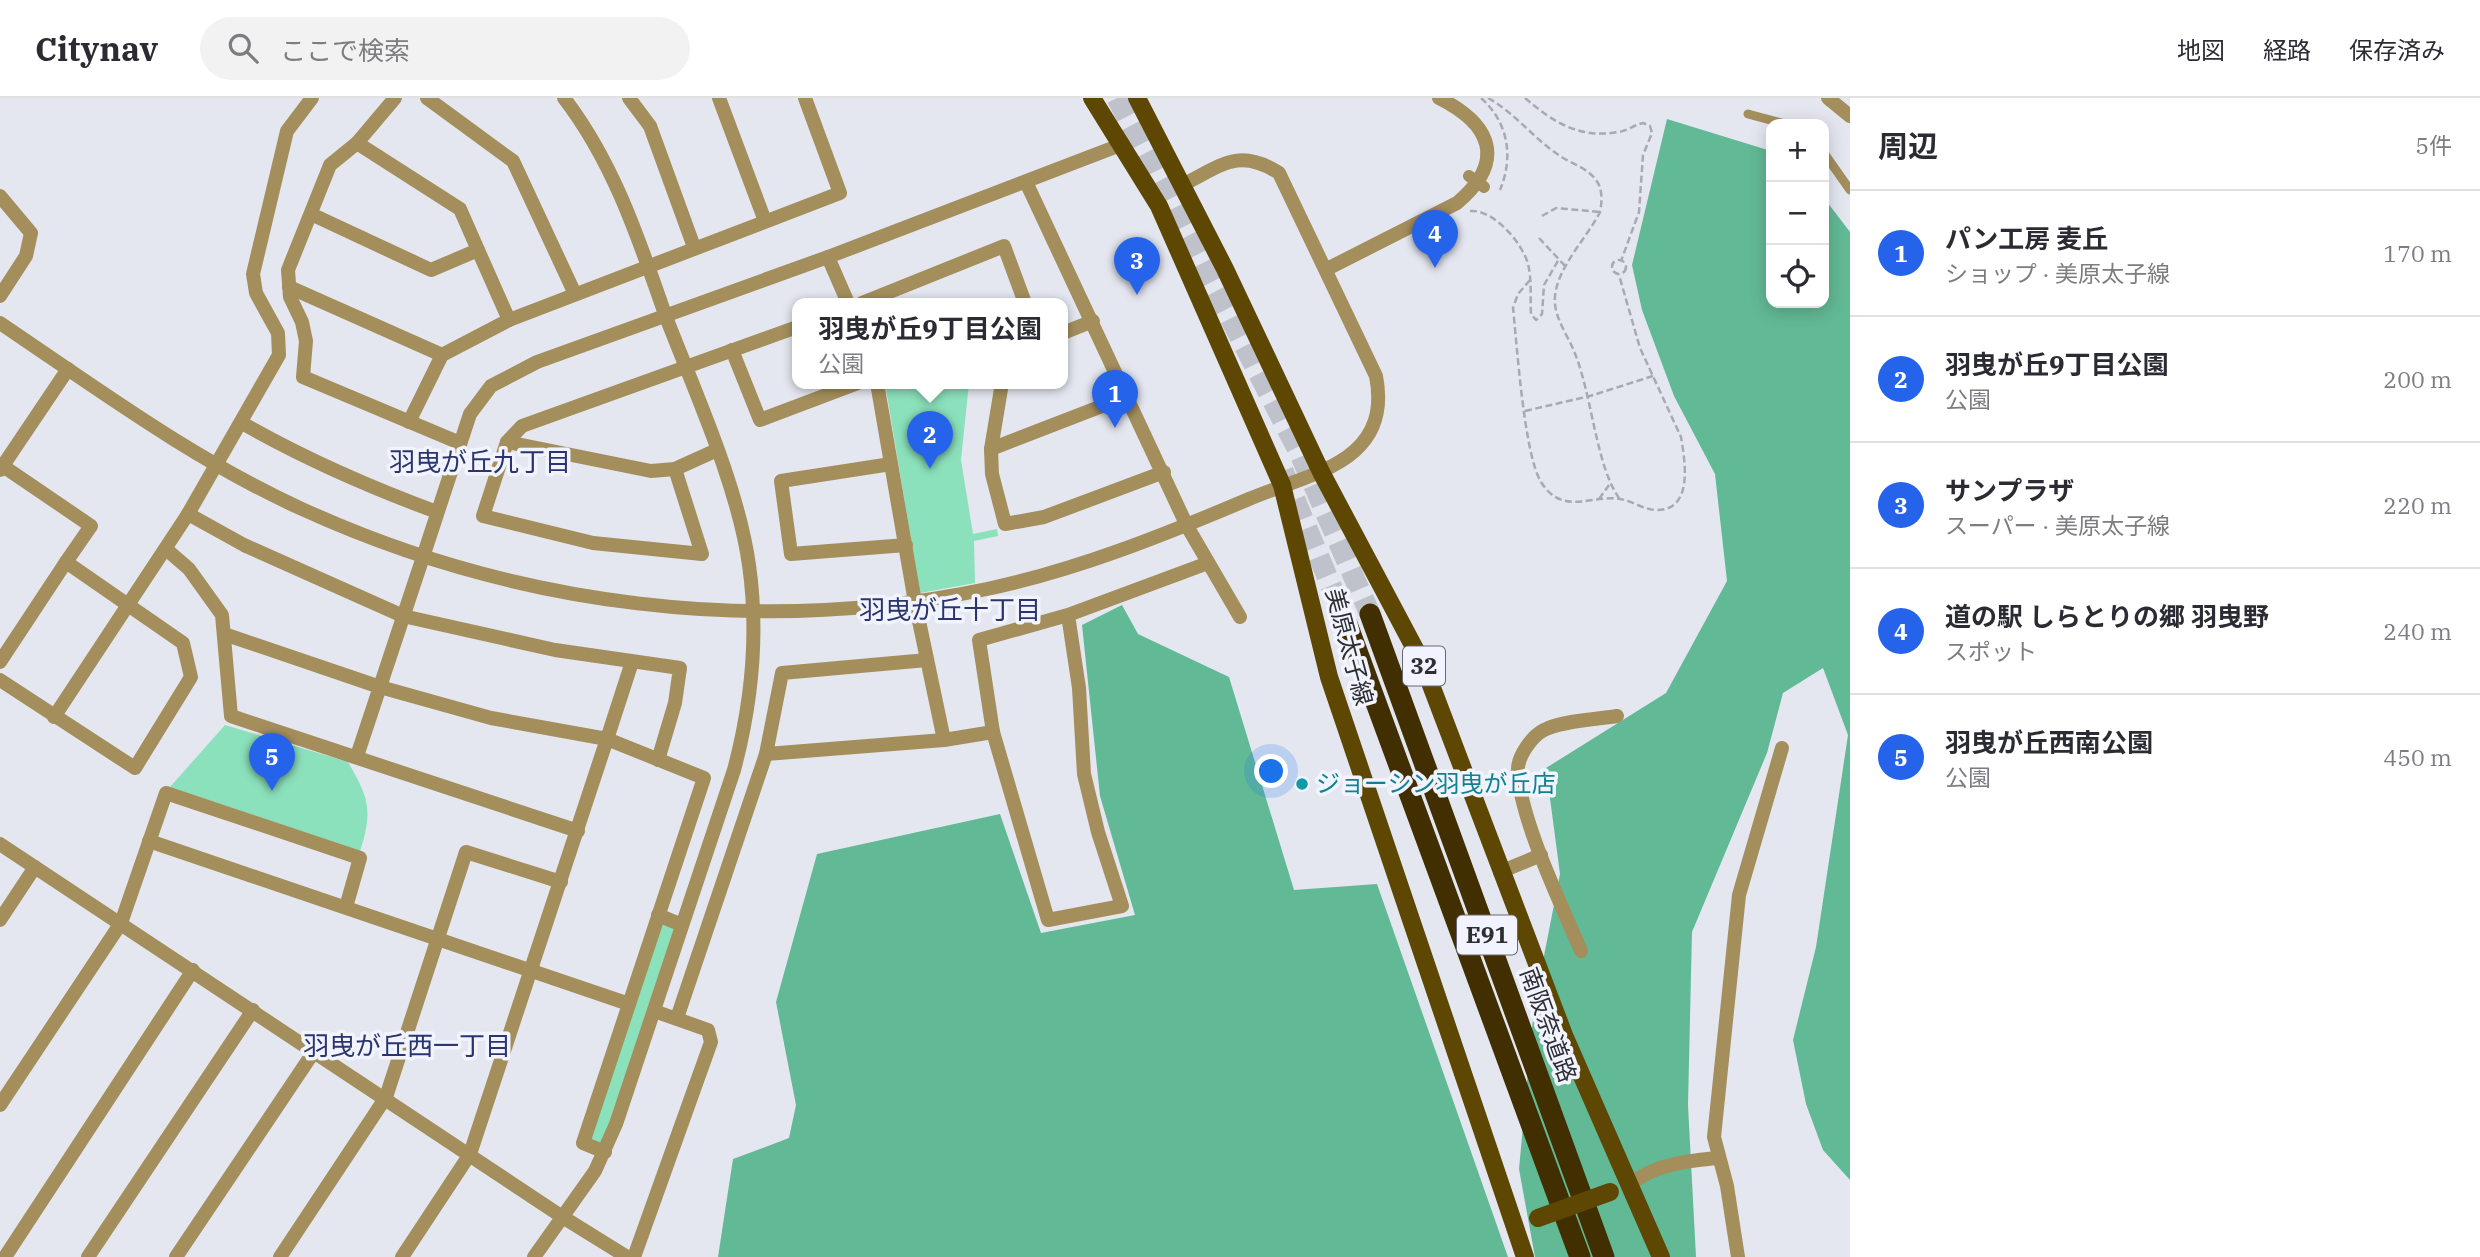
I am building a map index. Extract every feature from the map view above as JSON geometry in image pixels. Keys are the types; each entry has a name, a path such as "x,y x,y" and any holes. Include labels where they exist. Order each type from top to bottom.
{"highway":[{"name":"南阪奈道路","path":"1370,614 1604,1257"},
{"name":"南阪奈道路","path":"1347,624 1580,1257"}],"main road":[{"name":"美原太子線","path":"1092,98 1160,206 1282,485 1329,677 1525,1257"},
{"name":"美原太子線","path":"1137,98 1321,472 1423,664 1564,1035 1661,1257"},
{"path":"1515,1228 1631,1184"}],"street":[{"path":"54,717 218,466 279,355 278,333 256,293 253,274 287,131 313,98"},
{"path":"395,98 357,143 330,165 288,270 290,297 302,322 306,341 303,377 460,443"},
{"path":"427,98 513,161 575,294"},
{"path":"534,1257 605,1152 734,770 747,719 753,678 754,611 744,538 717,450 611,171 589,131 564,98"},
{"path":"631,98 650,126 694,247"},
{"path":"719,98 765,221"},
{"path":"409,422 442,355 509,320 841,193 805,98"},
{"path":"1327,270 1457,203 1477,182 1486,156 1485,140 1480,128 1472,118 1439,98"},
{"path":"1828,98 1850,116"},
{"path":"357,143 460,209 509,320"},
{"path":"356,756 470,414 491,386 537,362 828,257 1123,144"},
{"path":"0,323 218,466 301,509 423,557 502,580 604,599 754,611 915,601 1034,577 1187,526 1282,485 1321,472 1363,444 1376,422 1380,405 1376,376 1279,173 1257,160 1238,159 1182,185"},
{"path":"1026,182 1187,526 1240,617"},
{"path":"0,196 30,233 26,256 0,296"},
{"path":"312,214 431,270 478,250"},
{"path":"874,298 1004,246 1023,298"},
{"path":"828,257 846,298"},
{"path":"289,286 442,355"},
{"path":"1068,331 1093,321"},
{"path":"675,469 702,554 593,543 482,516 508,442 522,426 792,329"},
{"path":"732,350 760,420 842,389"},
{"path":"0,662 91,526 1,468 68,369"},
{"path":"878,389 915,601 944,740"},
{"path":"1001,389 990,449 992,474 1005,524 1044,517 1164,472"},
{"path":"990,449 1128,396"},
{"path":"242,423 294,453 365,486 437,512"},
{"path":"508,442 651,471 675,469 717,450"},
{"path":"891,464 781,481 791,554 906,545"},
{"path":"188,514 244,545 403,616 478,635 680,668 676,703 658,760"},
{"path":"166,549 189,569 222,615 231,716 578,831"},
{"path":"0,680 135,768 191,677 183,643 129,603 66,562"},
{"path":"1068,615 1079,688 1084,774 1098,832 1122,906 1048,920 993,732 979,640 1068,615 1208,564"},
{"path":"224,634 380,687 491,718 607,739 704,778 583,1143 605,1152"},
{"path":"677,1018 766,754 782,673 927,660"},
{"path":"402,1257 470,1154 632,662"},
{"path":"1581,951 1541,855 1520,789 1518,766 1528,744 1544,730 1617,716"},
{"path":"766,754 944,740 993,732"},
{"path":"1738,1257 1727,1186 1717,1158 1714,1137 1739,895 1782,748"},
{"path":"0,1105 121,923 166,793 360,858 346,907"},
{"path":"149,841 629,1004"},
{"path":"0,844 627,1257"},
{"path":"280,1257 386,1097 466,852 561,882"},
{"path":"1500,872 1541,855"},
{"path":"0,920 35,867"},
{"path":"659,915 682,925"},
{"path":"5,1257 193,970"},
{"path":"88,1257 253,1010"},
{"path":"634,1257 711,1042 708,1030 654,1012"},
{"path":"176,1257 315,1050"},
{"path":"1631,1184 1640,1175 1684,1161 1717,1158"}],"lane":[{"path":"1748,114 1766,119"},
{"path":"1829,160 1850,190"}],"path":[{"path":"1488,98 1504,107 1546,146 1586,170 1597,181 1603,201 1600,212 1567,268 1555,297 1557,311 1590,396 1609,485 1619,499"},
{"path":"1525,98 1553,122 1583,133 1620,132 1643,124 1650,127 1652,134 1643,155 1639,212 1621,261"},
{"path":"1542,216 1556,208 1600,212"},
{"path":"1466,211 1488,214 1513,237 1524,254 1530,280 1531,314 1539,320 1544,285 1559,259"},
{"path":"1539,238 1567,268"},
{"path":"1530,280 1518,295 1513,308 1525,411 1541,481 1560,498 1574,503 1619,499 1659,510 1670,508 1685,489 1681,437 1640,348 1619,275 1612,267 1614,261 1621,261"},
{"path":"1619,275 1626,269 1621,261"},
{"path":"1525,411 1590,396 1653,376"},
{"path":"1598,501 1609,485"}],"green space":[{"path":"1667,119 1766,149 1766,308 1829,308 1829,205 1850,232 1850,1180 1823,1150 1806,1104 1793,1040 1816,947 1848,735 1823,668 1783,693 1767,753 1692,932 1688,1105 1696,1257 1535,1257 1519,1169 1534,1007 1560,874 1546,768 1666,693 1727,581 1715,474 1674,396 1642,310 1632,265"},
{"path":"886,389 968,389 961,460 973,534 997,529 998,536 974,541 975,583 920,593"},
{"path":"1122,605 1138,634 1229,677 1294,890 1377,884 1508,1257 718,1257 733,1159 789,1138 796,1105 776,1002 817,854 1000,814 1041,933 1135,915 1100,796 1082,625"},
{"path":"225,725 348,762 361,785 367,805 367,825 360,851 170,787"},
{"path":"667,922 674,929 603,1142 595,1144 590,1139 661,925"}],"tunnel":[{"path":"1117,98 1300,454 1370,614"},
{"path":"1283,471 1347,624"}],"place":[{"name":"道の駅 しらとりの郷 羽曳野","path":"1435,268"},
{"name":"サンプラザ","path":"1137,295"},
{"name":"パン工房 麦丘","path":"1115,428"},
{"name":"羽曳が丘9丁目公園","path":"930,469"},
{"name":"ジョーシン羽曳が丘店","path":"1302,784"},
{"name":"羽曳が丘西南公園","path":"272,791"}],"district":[{"name":"羽曳が丘九丁目","path":"480,462"},
{"name":"羽曳が丘十丁目","path":"950,610"},
{"name":"羽曳が丘西一丁目","path":"407,1046"}]}
